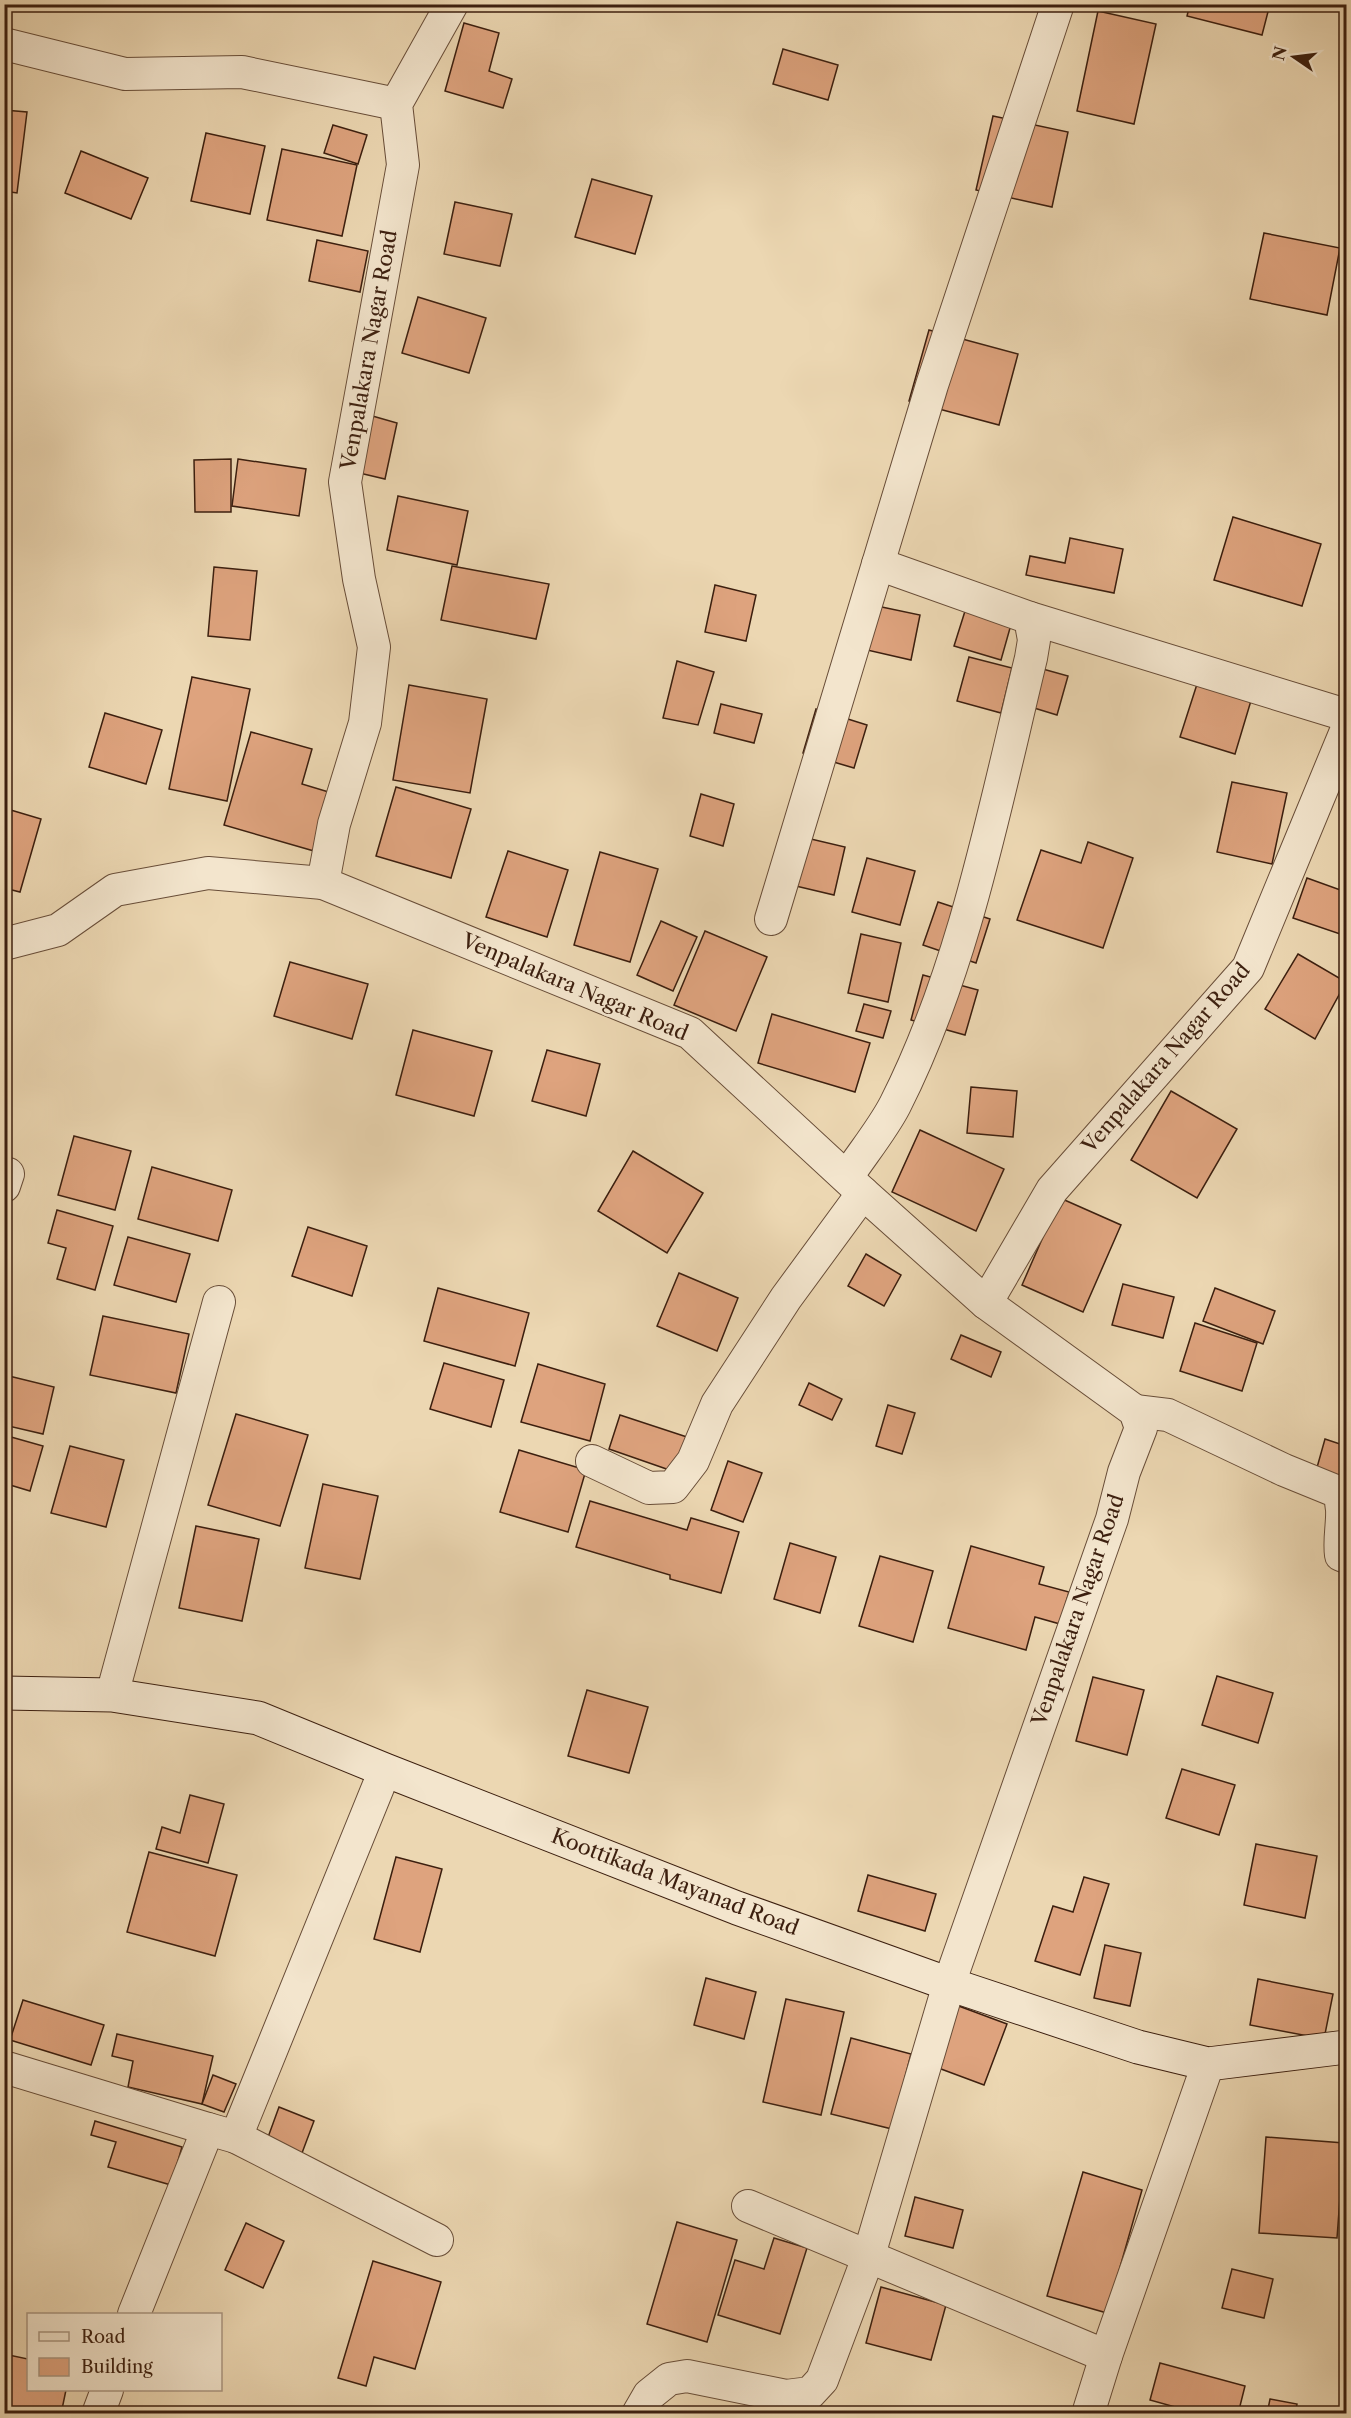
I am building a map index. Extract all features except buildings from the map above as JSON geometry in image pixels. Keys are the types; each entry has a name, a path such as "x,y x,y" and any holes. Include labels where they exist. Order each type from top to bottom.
{"main road":[{"name":"Koottikada Mayanad Road","path":"4,1694 112,1695 258,1718 737,1908 949,1984 1138,2047 1208,2064 1347,2046"}],"street":[{"path":"4,44 124,74 242,72 396,104 452,4"},
{"path":"771,919 932,385 1058,4"},
{"name":"Venpalakara Nagar Road","path":"323,883 334,824 365,723 374,647 359,579 345,482 403,165 396,104"},
{"path":"878,564 1030,618 1347,715"},
{"path":"592,1461 649,1488 673,1487 693,1461 717,1404 786,1298 855,1185 924,1042 972,900 1031,658 1034,640 1030,618"},
{"name":"Venpalakara Nagar Road","path":"986,1303 1052,1190 1248,968 1347,731"},
{"name":"Venpalakara Nagar Road","path":"4,944 58,930 115,890 208,873 323,883 690,1033 986,1303 1135,1411 1141,1428 1124,1472 1112,1519 949,1984 869,2255 822,2380 810,2393 786,2396 687,2376 669,2379 649,2394 638,2414"},
{"path":"112,1695 219,1302"},
{"path":"1135,1411 1168,1415 1284,1470 1338,1492 1342,1502 1339,1542 1341,1555 1347,1557"},
{"path":"134,2313 222,2133 385,1770"},
{"path":"1088,2414 1208,2064"},
{"path":"4,2067 222,2133 437,2240"},
{"path":"748,2206 1106,2356"},
{"path":"98,2414 106,2391"}]}
